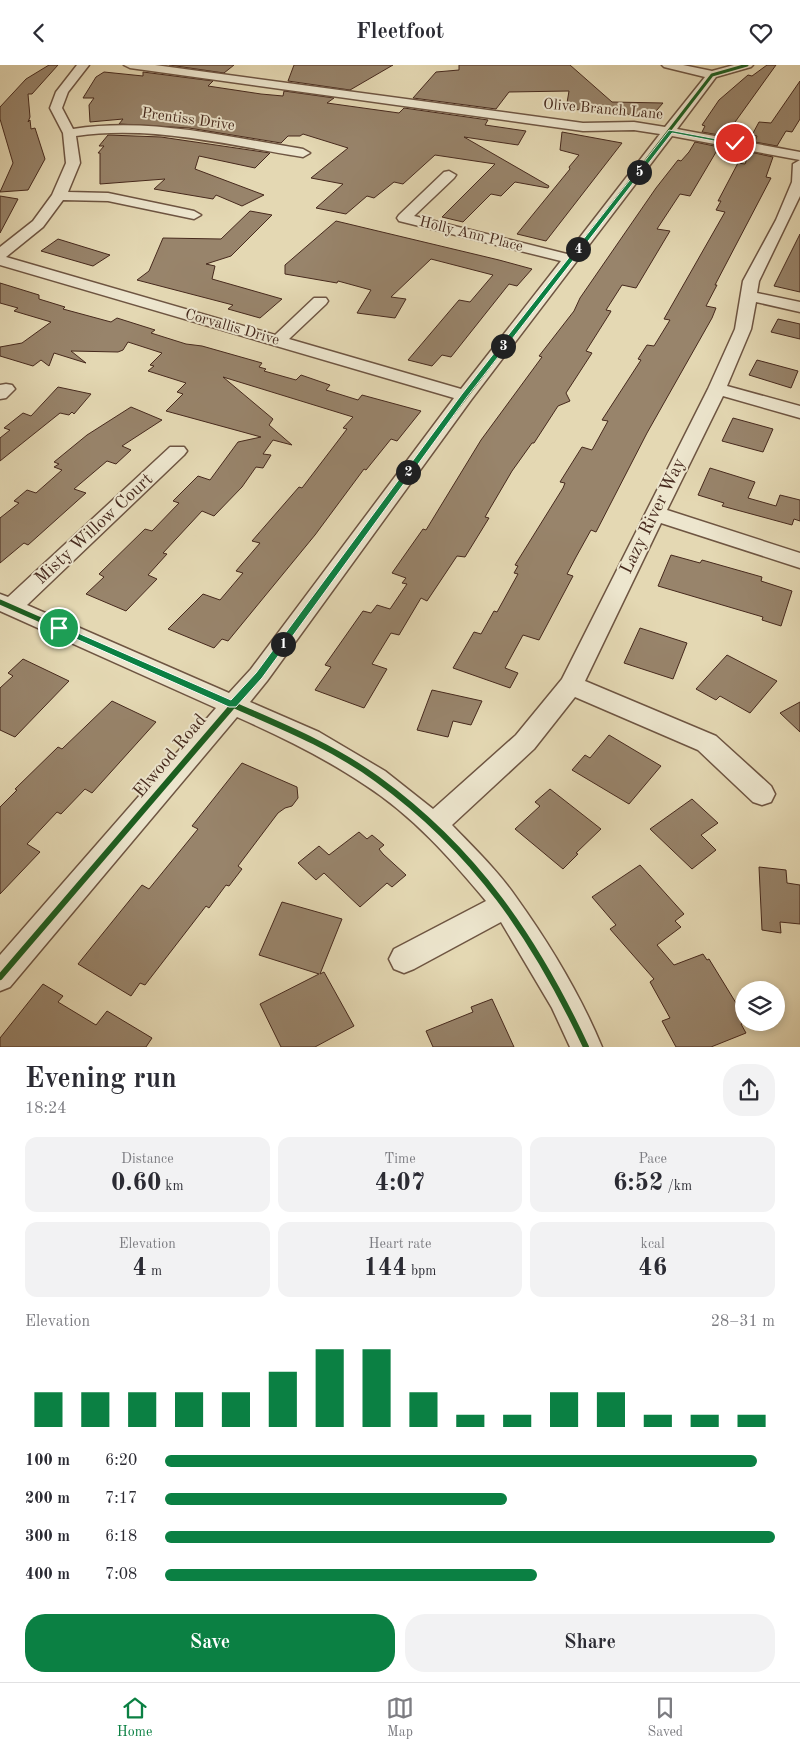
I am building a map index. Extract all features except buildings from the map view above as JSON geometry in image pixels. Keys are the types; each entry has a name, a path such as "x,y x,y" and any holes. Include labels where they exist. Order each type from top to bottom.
{"street":[{"path":"0,254 38,224 58,196 74,163 69,133 56,108 62,92 83,65"},
{"name":"Olive Branch Lane","path":"130,65 583,127 634,126 800,156"},
{"path":"668,65 712,75 746,65"},
{"path":"247,81 258,71"},
{"name":"Elwood Road","path":"0,977 232,704 259,675 465,396 712,75"},
{"path":"380,99 390,88"},
{"name":"Olive Branch Lane","path":"522,119 531,108"},
{"name":"Prentiss Drive","path":"69,133 103,128 148,128 303,153"},
{"name":"Lazy River Way","path":"434,825 525,742 571,685 744,329 752,281 792,222 800,164"},
{"name":"Holly Ann Place","path":"449,175 404,218 570,259"},
{"path":"58,196 108,197 194,215"},
{"name":"Corvallis Drive","path":"0,260 465,396"},
{"path":"750,296 800,307"},
{"path":"278,341 320,301"},
{"path":"716,389 800,412"},
{"name":"Misty Willow Court","path":"6,605 177,451"},
{"path":"654,513 800,561"},
{"path":"6,605 310,739 376,777 434,825 473,865 506,905 563,997 586,1047"},
{"path":"571,685 707,743 762,794"},
{"path":"404,959 506,905"}],"cycle path":[{"path":"0,977 259,675 465,396 712,75 747,65"},
{"path":"0,602 310,739 376,778 434,825 473,865 506,905 563,998 586,1047"}],"route":[{"path":"59,628 232,704 259,675 465,396 670,131 735,143"}]}
